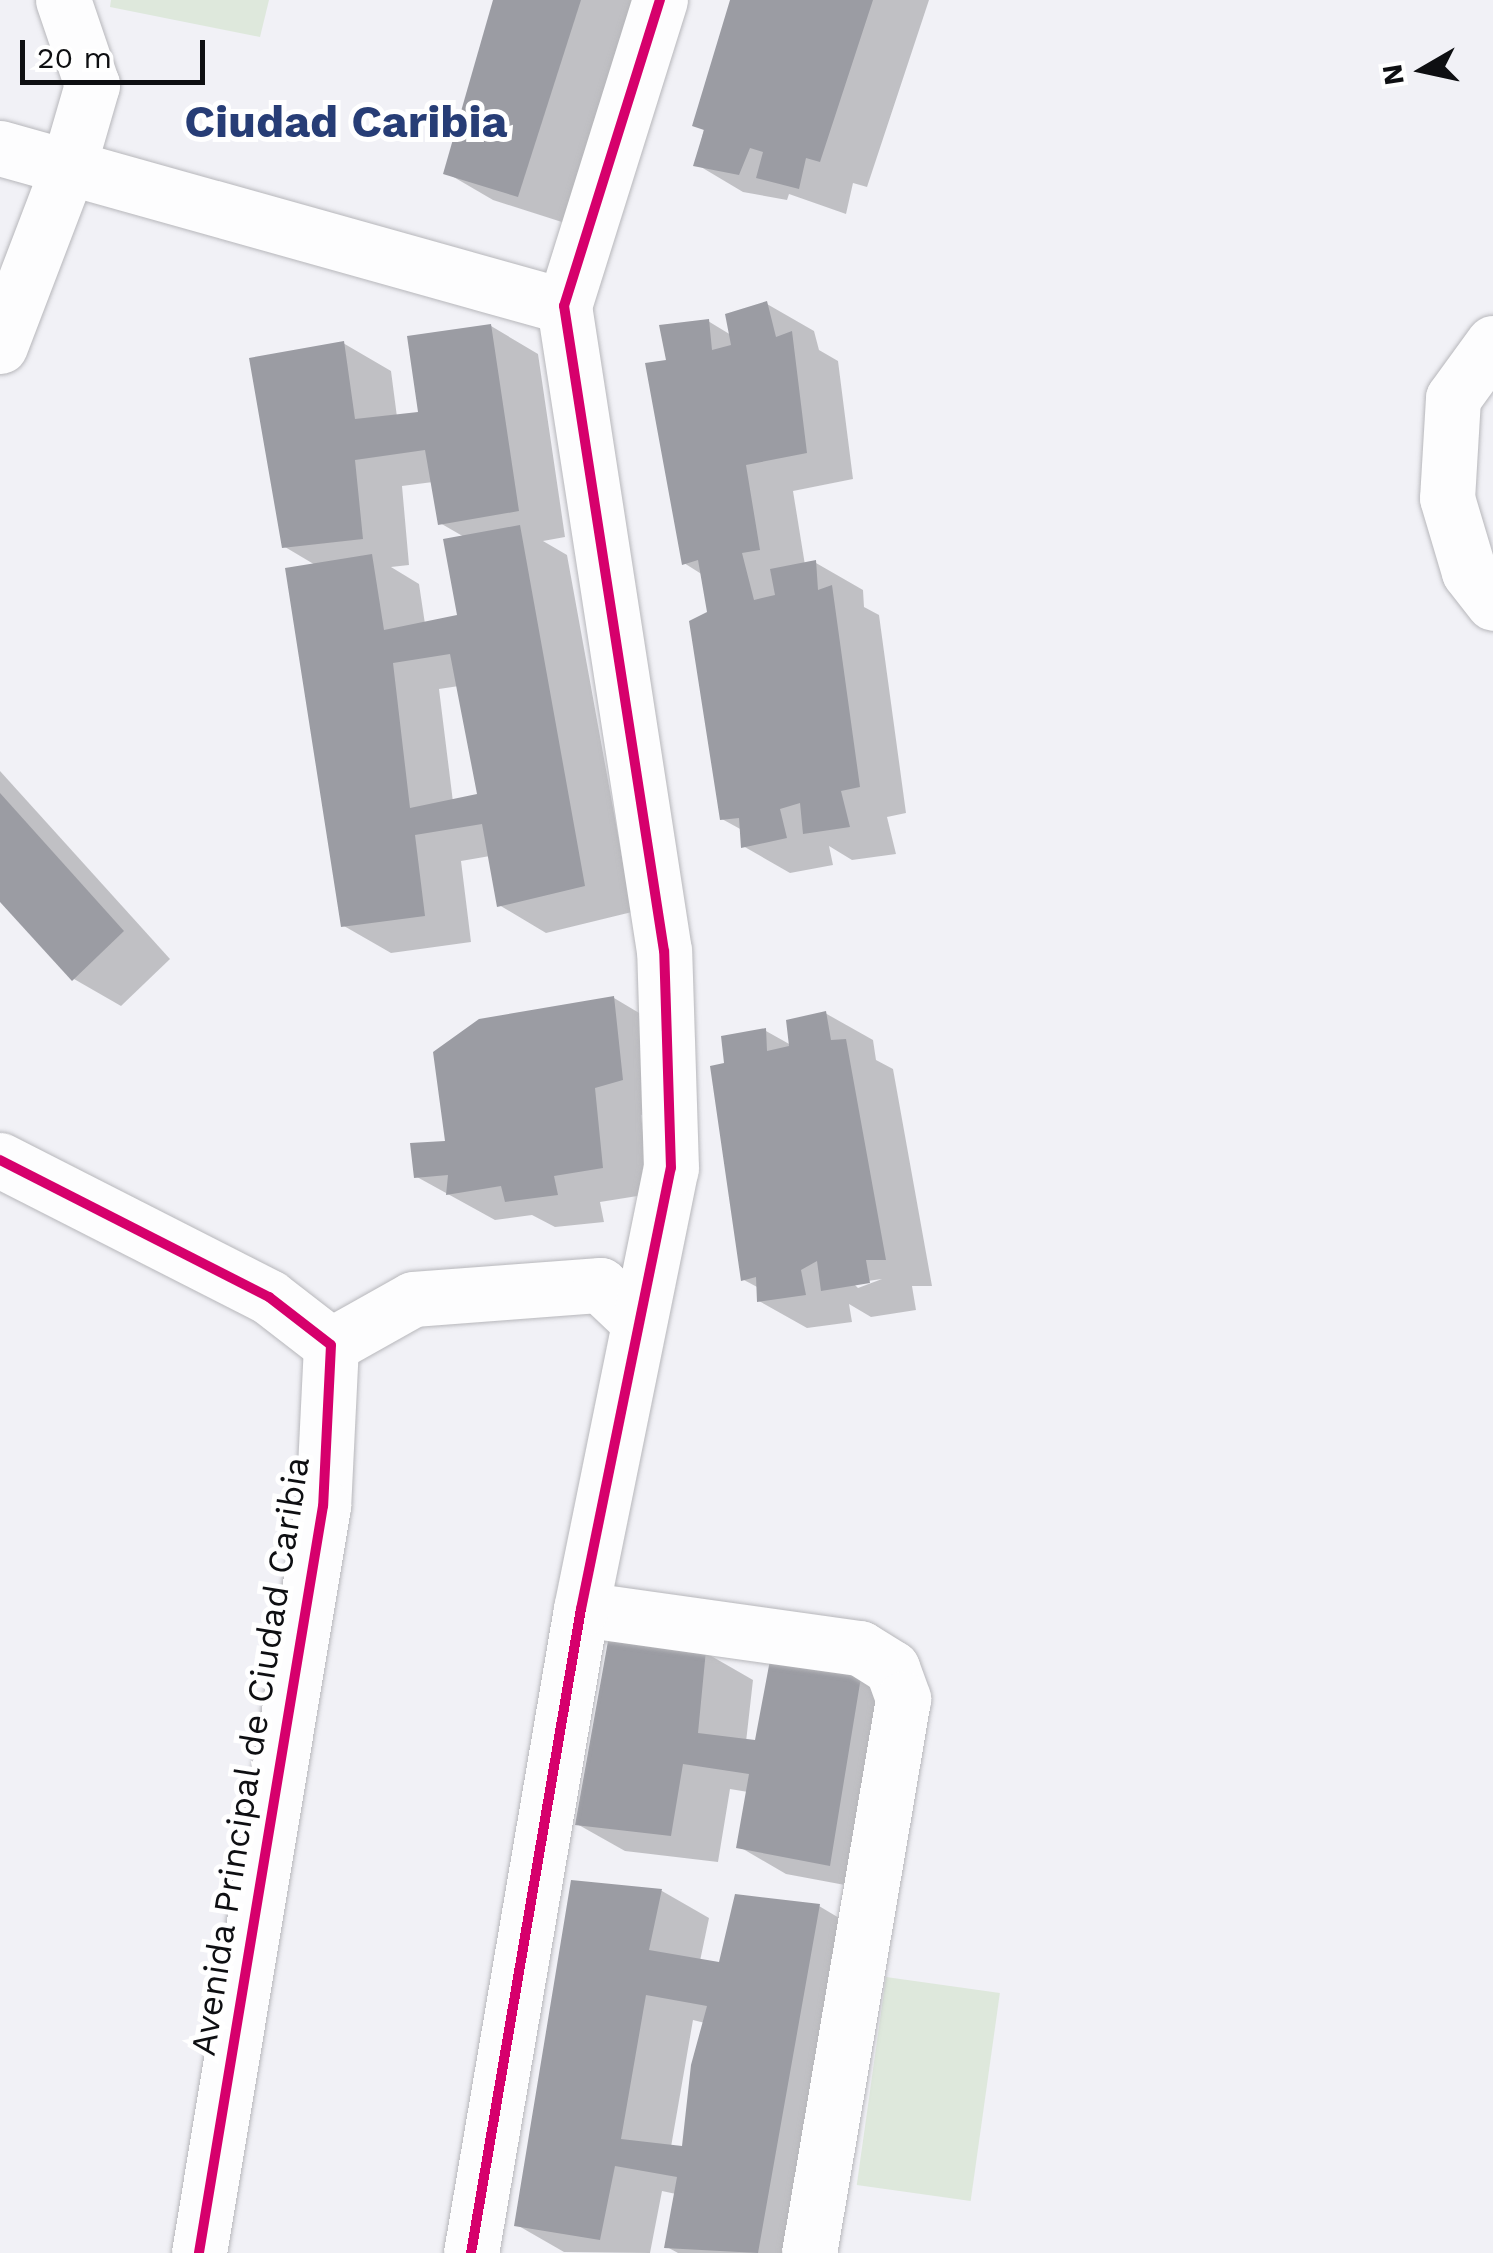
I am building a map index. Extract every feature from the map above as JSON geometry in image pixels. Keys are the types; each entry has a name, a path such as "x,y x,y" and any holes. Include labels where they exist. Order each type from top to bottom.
{"street":[{"path":"0,346 67,172 92,84 63,0"},
{"path":"470,2253 581,1609 670,1168 664,951 564,306 660,0"},
{"path":"0,148 67,172 564,306"},
{"path":"1493,343 1452,398 1447,498 1469,572 1493,603"},
{"path":"0,1160 270,1298 331,1345 413,1299 600,1285 638,1321"},
{"name":"Avenida Principal de Ciudad Caribia","path":"199,2253 323,1506 331,1345"},
{"path":"581,1609 860,1648 892,1668 903,1699 809,2253"}],"shaded area":[{"path":"111,0 269,0 260,37 110,7"},
{"path":"886,1977 1000,1993 971,2201 857,2185"}],"building":[{"path":"493,0 581,0 518,197 443,174"},
{"path":"730,0 873,0 820,162 806,158 799,189 756,178 763,152 750,148 739,175 693,166 704,130 692,126"},
{"path":"767,301 776,337 792,331 807,453 746,465 760,550 742,553 754,600 775,595 770,569 816,560 818,590 832,585 860,787 841,791 850,827 803,834 800,803 780,809 787,838 741,848 739,818 720,820 689,621 707,612 698,560 682,565 645,363 666,360 659,325 709,319 712,350 731,345 725,314"},
{"path":"491,324 519,511 438,525 425,450 355,460 363,539 282,548 249,358 344,341 355,419 418,412 407,336"},
{"path":"520,525 585,886 497,907 482,824 415,835 425,916 341,927 285,568 372,554 384,630 457,615 443,539","holes":["450,654 477,794 410,808 393,663"]},
{"path":"0,793 124,931 72,981 0,902"},
{"path":"614,996 623,1080 595,1088 603,1168 554,1176 558,1195 505,1202 501,1186 446,1195 448,1175 414,1178 410,1143 445,1141 433,1052 479,1019"},
{"path":"826,1011 831,1040 846,1039 886,1260 866,1260 870,1283 821,1291 817,1261 801,1270 806,1295 757,1302 756,1277 741,1281 710,1066 724,1063 721,1036 766,1028 767,1051 789,1046 786,1020"},
{"path":"608,1641 706,1650 698,1733 755,1740 770,1660 862,1671 830,1866 736,1848 749,1774 683,1764 671,1836 575,1825"},
{"path":"571,1880 662,1889 649,1950 719,1962 735,1894 820,1904 758,2253 664,2248 677,2177 615,2166 600,2240 514,2226","holes":["646,1995 707,2006 691,2065 682,2146 621,2139"]}],"cycle path":[{"path":"471,2253 581,1609 671,1168 664,951 564,306 660,0"},
{"path":"0,1160 269,1297 331,1345 323,1506 199,2253"}],"district":[{"name":"Ciudad Caribia","path":"346,122"}]}
